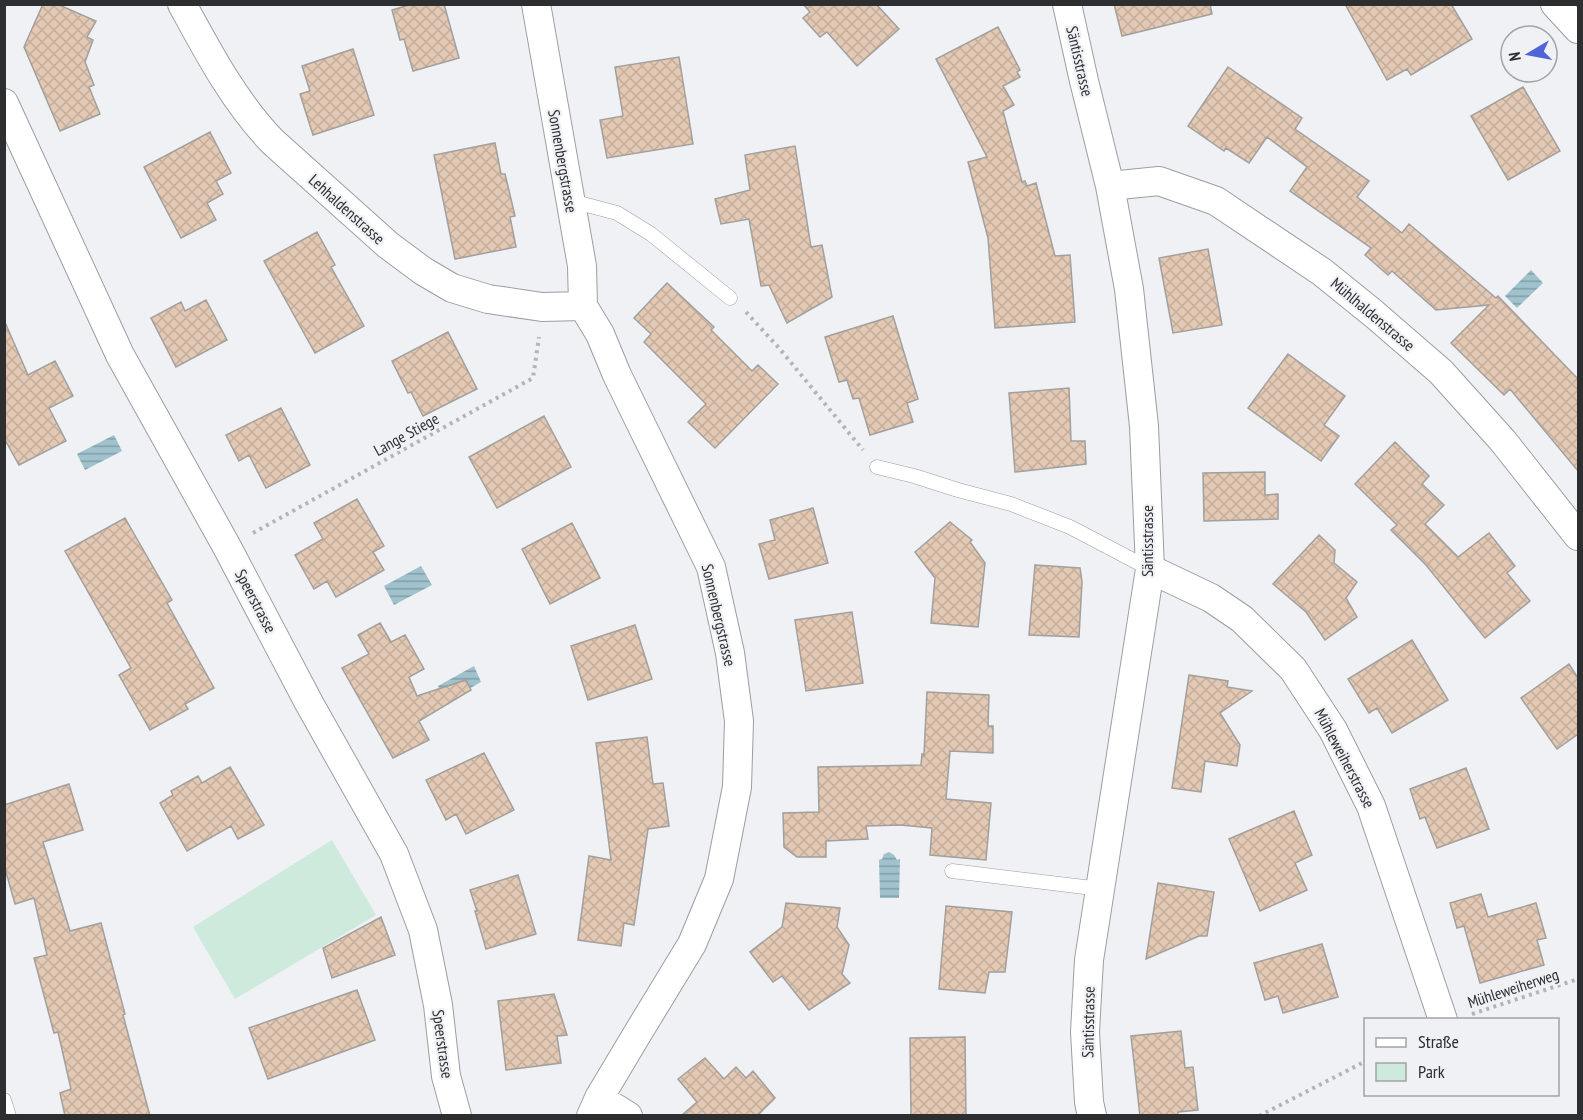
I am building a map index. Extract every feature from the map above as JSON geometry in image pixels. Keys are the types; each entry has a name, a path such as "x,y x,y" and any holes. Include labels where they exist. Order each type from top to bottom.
{"street":[{"name":"Lehhaldenstrasse","path":"182,4 231,90 259,128 388,245 452,288 488,299 542,308 583,306"},
{"name":"Sonnenbergstrasse","path":"536,4 582,266 583,306 600,334 617,375 711,567 730,653 739,721 737,787 719,879 692,944 595,1107"},
{"name":"Säntisstrasse","path":"1067,4 1110,186 1129,289 1144,426 1150,569 1089,960 1085,1032 1089,1102 1092,1116"},
{"path":"1555,4 1578,28"},
{"name":"Speerstrasse","path":"4,103 120,355 227,547 309,703 394,854 423,930 438,1005 446,1076 457,1116"},
{"name":"Mühlhaldenstrasse","path":"1110,186 1159,181 1216,201 1322,272 1441,372 1503,441 1578,536"},
{"name":"Mühleweiherstrasse","path":"1150,569 1211,598 1242,619 1293,669 1333,730 1371,806 1454,1018"},
{"path":"595,1107 628,1116"}],"lane":[{"path":"571,205 583,204 617,213 651,234 730,298"},
{"path":"877,467 1011,504 1070,527 1150,569"},
{"path":"952,871 1101,889"},
{"path":"4,1100 9,1116"}],"path":[{"path":"730,298 779,348 877,467"},
{"name":"Lange Stiege","path":"250,534 533,378 539,331"},
{"name":"Mühleweiherweg","path":"1454,1018 1578,979"},
{"path":"1259,1116 1364,1062"}],"green space":[{"path":"332,840 376,915 235,999 193,927"}],"water":[{"path":"1531,270 1543,283 1517,308 1505,296"},
{"path":"114,435 122,451 85,470 77,454"},
{"path":"421,566 432,585 394,605 384,586"},
{"path":"474,666 481,682 446,702 438,686"},
{"path":"889,852 897,860 900,859 899,898 880,898 879,860"}],"building":[{"path":"43,4 57,4 96,21 87,37 93,40 85,62 94,85 89,87 100,114 60,131 24,47"},
{"path":"412,4 444,4 459,58 413,71 404,39 400,40 392,10"},
{"path":"803,4 876,4 899,29 857,66 827,32 820,37 803,18 810,12"},
{"path":"1114,4 1210,4 1212,14 1122,36"},
{"path":"1345,4 1451,4 1472,39 1411,75 1407,69 1387,80"},
{"path":"998,27 1020,70 1017,72 1020,77 1003,86 1014,105 1003,111 1022,182 1025,181 1027,186 1036,183 1055,256 1070,255 1075,322 995,328 988,238 968,162 987,157 936,59"},
{"path":"353,49 374,115 313,135 300,94 310,91 302,66"},
{"path":"679,57 693,144 607,158 600,120 623,116 615,67"},
{"path":"1228,67 1302,118 1295,129 1369,181 1357,197 1402,233 1409,224 1496,298 1498,296 1578,379 1578,471 1510,389 1504,395 1451,343 1489,305 1436,310 1392,271 1388,275 1365,255 1371,248 1290,191 1307,167 1267,137 1249,163 1226,148 1224,151 1188,126"},
{"path":"1523,87 1560,151 1508,180 1471,116"},
{"path":"210,132 231,173 216,181 223,194 207,203 216,220 181,238 144,167"},
{"path":"495,143 501,174 505,174 515,216 510,217 516,247 455,259 434,155"},
{"path":"795,146 811,247 822,245 832,297 787,323 769,285 761,286 749,219 721,224 715,199 750,190 745,155"},
{"path":"317,232 335,265 331,267 364,326 315,353 264,261"},
{"path":"1208,249 1222,325 1173,333 1159,258"},
{"path":"667,283 714,327 711,330 752,371 758,365 778,384 715,448 688,422 706,404 644,342 651,334 634,318"},
{"path":"206,300 227,340 176,367 151,318 181,302 185,311"},
{"path":"893,316 918,399 907,403 913,422 870,435 859,398 853,399 847,380 839,382 825,337"},
{"path":"4,320 28,375 55,361 73,396 49,408 66,441 19,465 4,438"},
{"path":"448,332 477,389 423,416 392,361"},
{"path":"1288,354 1345,396 1324,425 1339,436 1321,461 1248,408"},
{"path":"1069,388 1071,441 1085,441 1086,464 1015,472 1009,393"},
{"path":"281,408 310,465 266,488 249,455 239,461 226,435"},
{"path":"544,416 571,467 497,508 469,457"},
{"path":"1395,442 1429,476 1422,484 1444,505 1425,524 1458,557 1489,533 1515,566 1507,573 1530,601 1485,638 1426,565 1391,530 1397,525 1355,484"},
{"path":"1265,472 1265,495 1278,494 1278,519 1204,521 1203,473"},
{"path":"357,499 384,546 373,552 384,570 336,597 327,581 314,589 295,555 323,539 314,523"},
{"path":"813,508 828,563 769,579 759,544 775,540 770,520"},
{"path":"125,518 172,600 167,603 214,688 185,704 188,709 150,730 119,675 131,668 65,551"},
{"path":"950,522 972,540 970,542 985,563 978,627 931,623 935,578 915,552"},
{"path":"572,523 600,578 550,604 522,549"},
{"path":"1319,535 1335,550 1334,563 1357,582 1346,598 1357,617 1325,640 1306,612 1273,584"},
{"path":"1035,565 1080,568 1082,582 1079,637 1029,635"},
{"path":"852,612 863,683 806,691 795,620"},
{"path":"380,623 391,642 405,635 424,669 409,677 417,696 466,680 471,690 419,721 429,740 393,758 342,668 369,654 358,635"},
{"path":"635,625 652,679 588,700 571,646"},
{"path":"1412,640 1448,700 1392,733 1377,708 1369,713 1348,679"},
{"path":"1569,664 1578,678 1578,734 1557,749 1521,698"},
{"path":"1189,675 1228,681 1227,687 1252,691 1220,713 1240,745 1237,766 1205,761 1201,792 1172,788"},
{"path":"927,692 989,695 988,726 993,726 993,753 950,751 946,799 991,803 986,860 930,855 932,828 901,825 866,826 868,839 826,841 826,857 797,857 784,847 783,813 819,812 818,767 921,765 922,754 924,755"},
{"path":"647,737 653,784 663,783 669,826 648,829 634,925 624,923 621,946 578,940 589,856 611,860 596,743"},
{"path":"484,753 514,810 466,834 456,814 446,820 426,780"},
{"path":"230,767 264,825 238,839 231,826 187,851 160,803 173,795 171,791 198,776 202,783"},
{"path":"1466,768 1489,829 1437,848 1425,817 1420,819 1410,789"},
{"path":"69,784 83,830 43,842 70,931 101,923 150,1116 65,1116 60,1093 71,1089 58,1032 54,1033 34,958 47,955 34,898 15,904 4,865 4,805"},
{"path":"1294,811 1312,855 1295,863 1307,890 1260,911 1229,839"},
{"path":"518,875 536,934 486,949 470,890"},
{"path":"1158,883 1214,892 1207,936 1199,936 1146,959"},
{"path":"1481,894 1488,917 1536,903 1546,938 1537,940 1544,965 1480,983 1464,926 1457,928 1450,903"},
{"path":"786,903 840,908 837,927 849,945 842,974 850,983 809,1010 782,976 773,982 750,952 782,927"},
{"path":"946,906 1012,912 1005,972 989,972 985,993 939,989"},
{"path":"381,917 395,955 332,978 323,948"},
{"path":"1322,944 1338,997 1283,1013 1278,996 1265,1000 1254,963"},
{"path":"357,990 375,1040 268,1079 249,1028"},
{"path":"554,994 567,1035 557,1036 561,1063 506,1070 498,1001"},
{"path":"1181,1031 1185,1068 1193,1067 1198,1110 1178,1112 1178,1116 1140,1116 1131,1036"},
{"path":"965,1037 966,1116 911,1116 910,1038"},
{"path":"705,1058 724,1079 736,1067 746,1078 753,1071 775,1098 757,1116 681,1116 697,1102 678,1079"}]}
